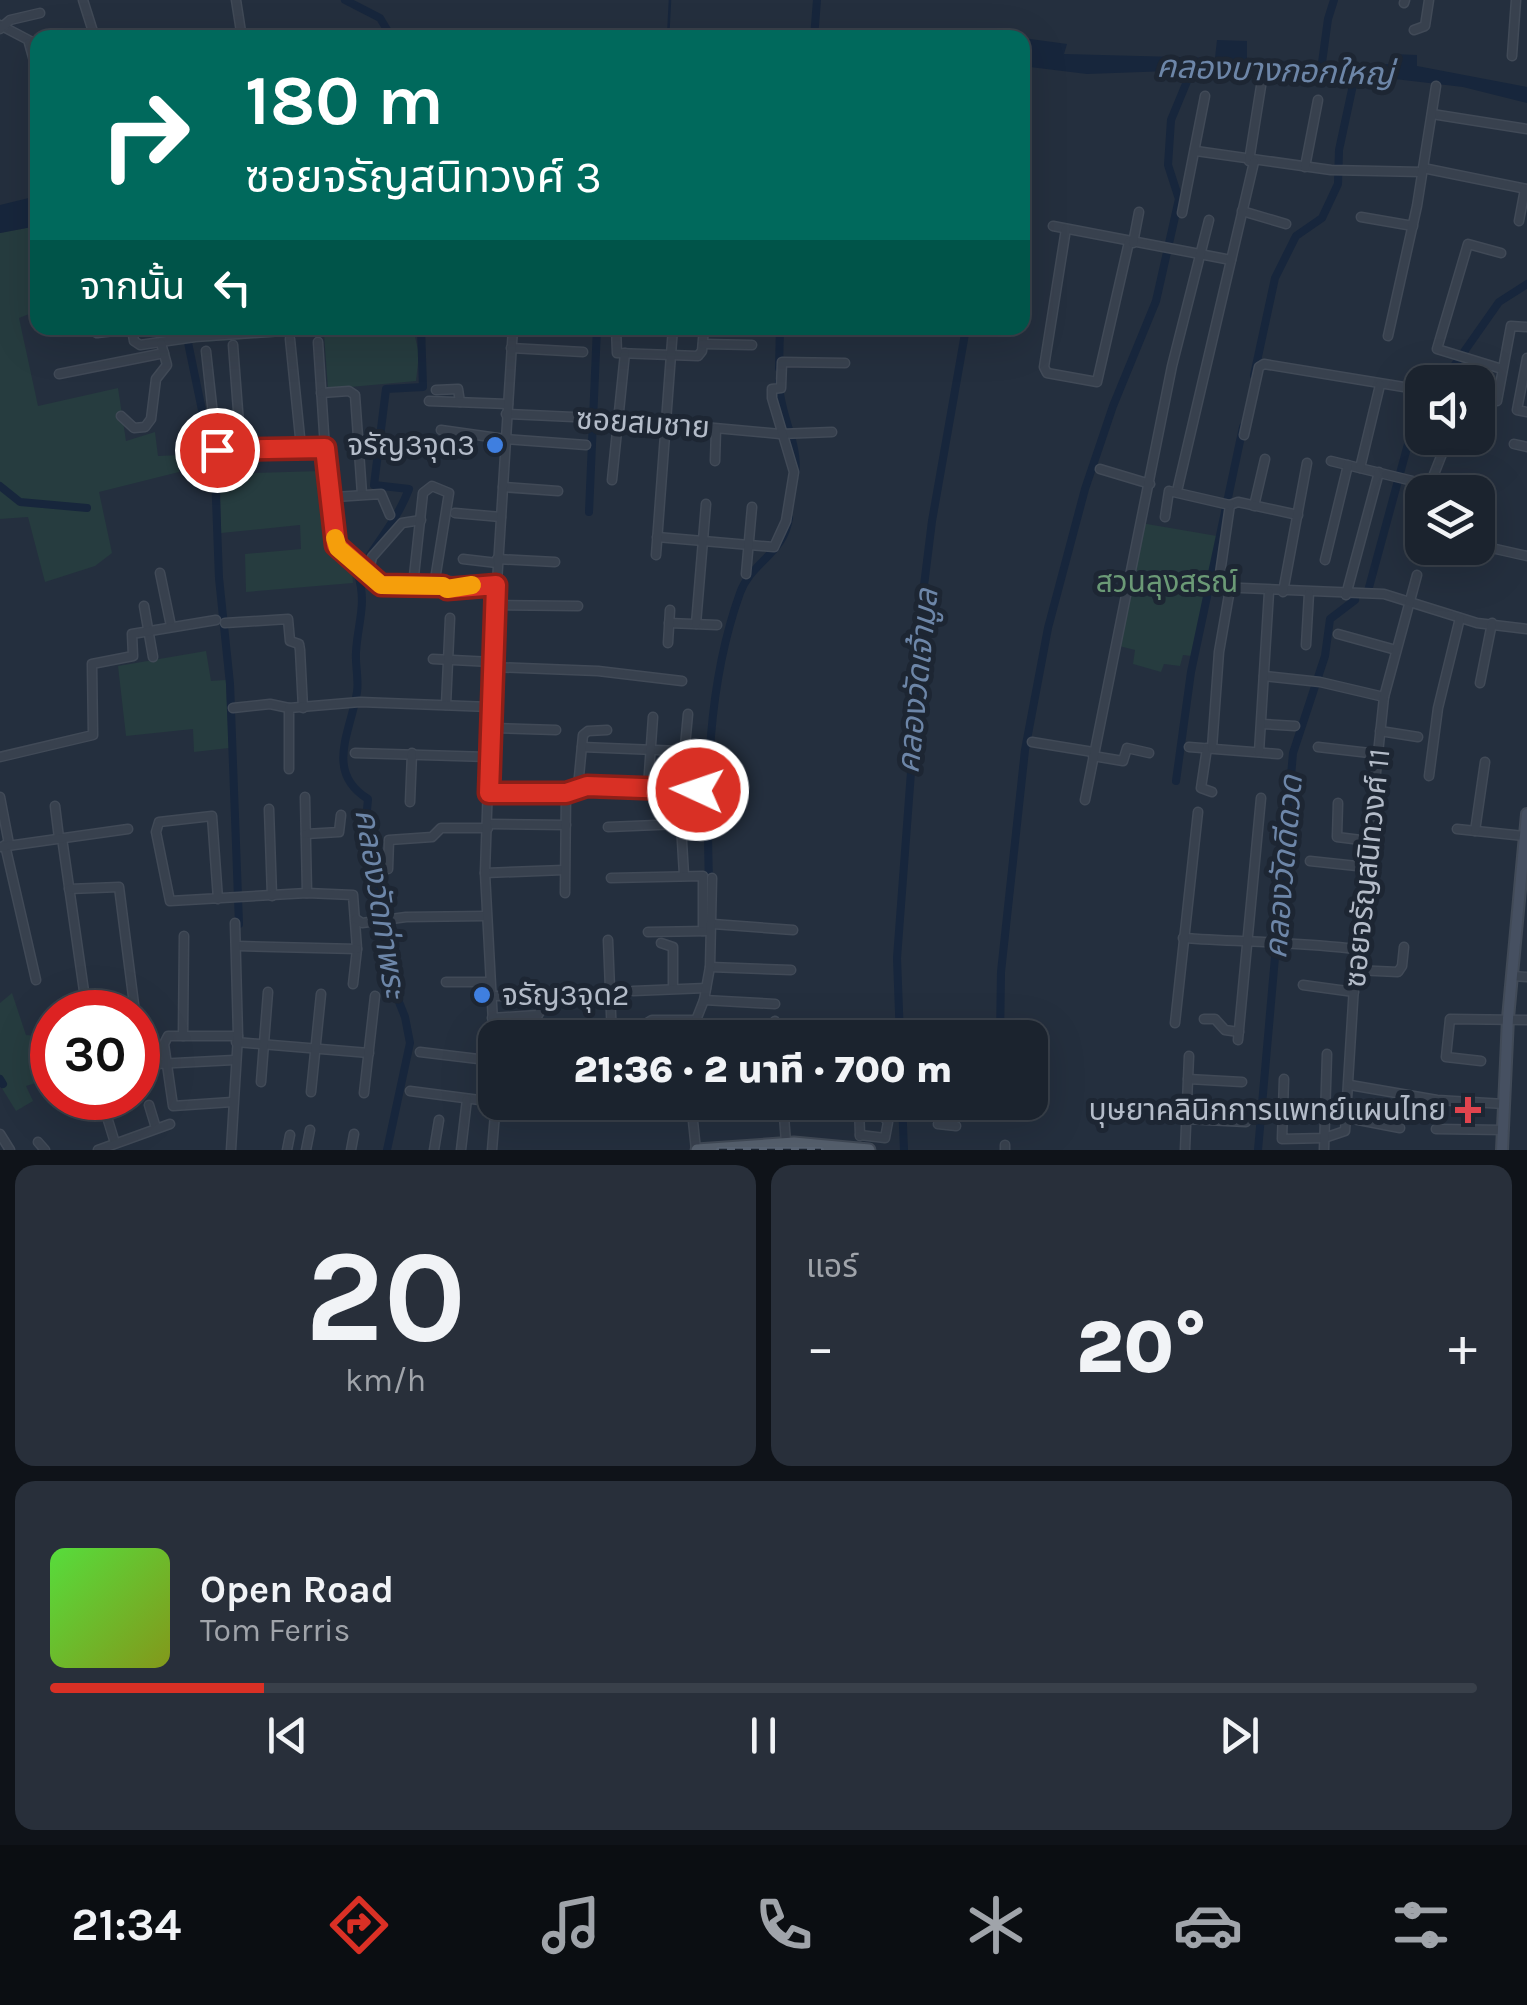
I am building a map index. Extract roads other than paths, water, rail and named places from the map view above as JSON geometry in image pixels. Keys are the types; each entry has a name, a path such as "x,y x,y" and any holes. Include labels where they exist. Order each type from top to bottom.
{"main road":[{"path":"1502,1150 1508,1018 1527,814"},
{"path":"696,1150 860,1142 869,1150"}],"street":[{"path":"83,0 92,30"},
{"path":"236,0 241,30"},
{"path":"1414,30 1425,26 1429,0"},
{"path":"1512,56 1516,0"},
{"path":"0,26 40,13"},
{"path":"0,26 30,42"},
{"path":"1178,487 1242,210 1262,80"},
{"path":"1388,336 1413,226 1436,86"},
{"path":"1182,214 1205,96"},
{"path":"1305,167 1318,100"},
{"path":"1432,114 1527,129"},
{"path":"1196,152 1350,172 1423,170 1526,188 1519,221"},
{"path":"1242,210 1286,224"},
{"path":"1066,229 1044,370 1094,383 1099,379 1139,212"},
{"path":"1362,217 1413,226"},
{"path":"1085,800 1172,366 1208,220"},
{"path":"1053,226 1231,260"},
{"path":"1502,253 1468,244 1436,348 1525,372"},
{"path":"1497,401 1511,326 1527,326"},
{"path":"134,335 136,344 163,348"},
{"path":"59,374 195,337 224,335"},
{"path":"491,996 534,995 541,998 542,1008 538,1015 492,1018 486,916 490,706 512,335"},
{"path":"617,335 618,352 701,355 704,335"},
{"path":"656,554 672,335"},
{"path":"290,340 301,447"},
{"path":"318,342 336,545 385,587 439,586 447,582 496,585"},
{"path":"703,344 752,346"},
{"path":"234,345 241,450"},
{"path":"121,416 134,428 151,420 153,386 166,365 163,348"},
{"path":"512,348 583,352"},
{"path":"206,350 217,450 325,448"},
{"path":"612,480 625,353"},
{"path":"1522,410 1527,358"},
{"path":"657,537 774,547 786,521 794,472 777,388 786,360 845,363"},
{"path":"1244,435 1262,365 1405,388"},
{"path":"1360,468 1380,385"},
{"path":"436,390 458,389 460,402"},
{"path":"321,393 356,394 362,494"},
{"path":"429,401 508,404"},
{"name":"ซอยสมชาย","path":"506,414 716,429 832,432"},
{"path":"715,461 716,429"},
{"path":"441,430 586,445"},
{"path":"1514,444 1527,447"},
{"path":"1254,506 1265,459"},
{"path":"1332,462 1405,480"},
{"path":"1282,592 1308,463"},
{"path":"1325,560 1348,465"},
{"path":"1100,469 1150,484"},
{"path":"1346,595 1379,472"},
{"path":"503,487 558,491"},
{"path":"413,586 426,489 448,490 439,586"},
{"path":"1165,517 1169,491 1226,505 1298,515"},
{"path":"332,500 362,494 384,495 390,515"},
{"path":"696,624 706,504"},
{"path":"1226,505 1218,587 1309,594 1384,594 1460,618 1527,629"},
{"path":"746,574 752,507"},
{"path":"455,513 500,517"},
{"path":"366,574 372,558 402,523 421,520"},
{"path":"1495,549 1527,556"},
{"path":"462,559 555,562"},
{"path":"160,574 171,626"},
{"name":"ซอยจรัญสนิทวงศ์ 11","path":"1348,1118 1355,970 1384,698 1417,575"},
{"path":"1212,792 1200,788 1230,589"},
{"path":"1260,752 1269,592"},
{"path":"1306,646 1309,594"},
{"path":"495,605 578,606"},
{"path":"144,606 153,657"},
{"path":"668,644 670,610"},
{"path":"446,705 450,618"},
{"path":"1429,776 1438,708 1460,618"},
{"path":"0,757 93,736 92,664 133,656 132,634 171,626 288,619 290,642 299,644 303,708"},
{"path":"669,623 717,625"},
{"path":"1480,683 1492,623"},
{"path":"1338,634 1396,650"},
{"path":"433,659 682,681"},
{"path":"1264,676 1314,682 1384,698"},
{"path":"233,708 270,704 303,708 360,702 490,706"},
{"path":"289,708 289,769"},
{"path":"582,747 684,750 688,714"},
{"path":"648,788 653,718"},
{"path":"1262,724 1295,726"},
{"path":"491,728 556,730"},
{"path":"578,787 585,732 607,730"},
{"path":"1380,731 1418,737"},
{"path":"1032,742 1122,760 1127,748 1149,753"},
{"path":"1189,747 1278,754"},
{"path":"1318,747 1378,754"},
{"path":"355,753 490,757"},
{"path":"410,802 412,753"},
{"path":"1474,831 1485,762"},
{"path":"489,793 566,793 578,787 698,790"},
{"path":"564,893 566,793"},
{"path":"0,797 5,846 36,980"},
{"path":"304,797 308,894"},
{"path":"1204,1019 1214,1020 1224,1030 1239,1036 1260,798"},
{"path":"1338,803 1337,838 1368,841"},
{"path":"55,806 84,990"},
{"path":"680,808 684,874"},
{"path":"269,809 272,896"},
{"path":"1174,1023 1198,812"},
{"path":"306,834 340,832 341,814"},
{"path":"218,898 212,816 159,822 156,832 170,902 353,895 353,984"},
{"path":"608,828 681,824"},
{"path":"388,869 389,840 432,837 441,828 566,825"},
{"path":"5,846 128,829"},
{"path":"1458,829 1525,840"},
{"path":"1310,861 1366,866"},
{"path":"486,873 564,870"},
{"path":"611,878 703,876 710,929"},
{"path":"692,1020 704,1000 710,967 712,878"},
{"path":"69,889 119,887 132,990"},
{"path":"356,919 362,923 390,918 486,916"},
{"path":"232,1150 237,1039 235,922"},
{"path":"648,932 793,930"},
{"path":"183,1036 184,936"},
{"path":"1183,938 1357,949"},
{"path":"608,940 611,1020"},
{"path":"661,943 673,946 672,988"},
{"path":"238,946 356,949"},
{"path":"1355,970 1398,972 1404,947"},
{"path":"710,967 791,970"},
{"path":"1513,976 1527,978"},
{"path":"446,982 490,982"},
{"path":"1302,986 1354,992"},
{"path":"633,991 706,988"},
{"path":"261,1082 268,992"},
{"path":"311,1092 321,994"},
{"path":"364,1093 375,996"},
{"path":"704,1000 775,1004"},
{"path":"1482,1061 1446,1057 1448,1021 1454,1017 1527,1020"},
{"path":"232,1102 175,1107 161,1064 165,1038 237,1039 369,1053"},
{"path":"420,1052 478,1059"},
{"path":"1324,1150 1327,1054"},
{"path":"1185,1150 1189,1056"},
{"path":"161,1064 234,1060"},
{"path":"1284,1079 1282,1139 1324,1138 1344,1131 1348,1118 1400,1128"},
{"path":"1188,1080 1242,1082"},
{"path":"1350,1086 1437,1100 1505,1104"},
{"path":"410,1091 478,1100"},
{"path":"461,1150 467,1099"},
{"path":"1187,1119 1246,1122"},
{"path":"108,1120 114,1143"},
{"path":"154,1120 156,1128"},
{"path":"434,1150 438,1120"},
{"path":"492,1150 494,1120"},
{"path":"693,1120 696,1150"},
{"path":"785,1120 786,1147"},
{"path":"860,1142 884,1138 886,1120"},
{"path":"98,1150 170,1124"},
{"path":"938,1124 956,1126"},
{"path":"306,1150 310,1130"},
{"path":"1436,1130 1504,1130"},
{"path":"0,1134 10,1150"},
{"path":"351,1150 354,1134"},
{"path":"287,1150 290,1135"},
{"path":"38,1142 45,1150"}],"water":[{"name":"คลองบางกอกใหญ่","path":"1030,39 1067,44 1064,54 1215,58 1217,40 1247,41 1247,58 1306,64 1391,64 1392,54 1417,55 1417,66 1527,87 1527,103 1463,87 1395,79 1283,76 1224,69 1087,74 1030,67"},
{"path":"30,198 30,227 0,233 0,205"}],"waterway":[{"path":"345,0 380,18 387,30"},
{"path":"668,30 670,0"},
{"path":"815,30 817,0"},
{"name":"คลองบางกอกใหญ่","path":"1321,70 1334,0"},
{"name":"คลองบางกอกใหญ่","path":"1000,1020 1001,972 1025,750 1048,628 1085,489 1113,406 1156,301 1179,199 1168,165 1171,120 1195,62"},
{"name":"คลองบางกอกใหญ่","path":"1254,375 1275,278 1296,236 1322,218 1338,184 1339,150 1356,71"},
{"name":"คลองวัดดีดวด","path":"1455,365 1499,302 1527,284"},
{"path":"186,335 215,473 219,578 230,684 239,924"},
{"name":"คลองวัดท่าพระ","path":"387,1150 410,1043 405,1017 385,967 385,912 365,832 368,799 347,776 344,750 357,687 356,652 362,604 358,574 409,489 374,485 386,389 423,387 421,335"},
{"path":"589,512 597,335"},
{"path":"779,368 780,335"},
{"name":"คลองวัดเจ้ามูล","path":"899,1020 897,958 915,719 915,658 932,521 965,335"},
{"path":"779,382 795,452 795,475"},
{"path":"1176,781 1191,672 1243,427"},
{"name":"คลองวัดดีดวด","path":"1368,591 1405,455"},
{"path":"0,486 20,502 87,508"},
{"path":"709,882 709,772 721,663 745,582 781,541 789,518"},
{"name":"คลองวัดดีดวด","path":"1258,1150 1293,753 1325,656 1330,619 1355,600"},
{"path":"0,1079 3,1084"},
{"name":"คลองวัดเจ้ามูล","path":"903,1120 904,1150"}],"railway":[{"path":"719,1150 821,1150"}],"place":[{"name":"จรัญ3จุด3","path":"495,445"},
{"name":"จรัญ3จุด2","path":"482,995"},
{"name":"บุษยาคลินิกการแพทย์แผนไทย","path":"1468,1110"}],"park label":[{"name":"สวนลุงสรณ์","path":"1167,582"}]}
